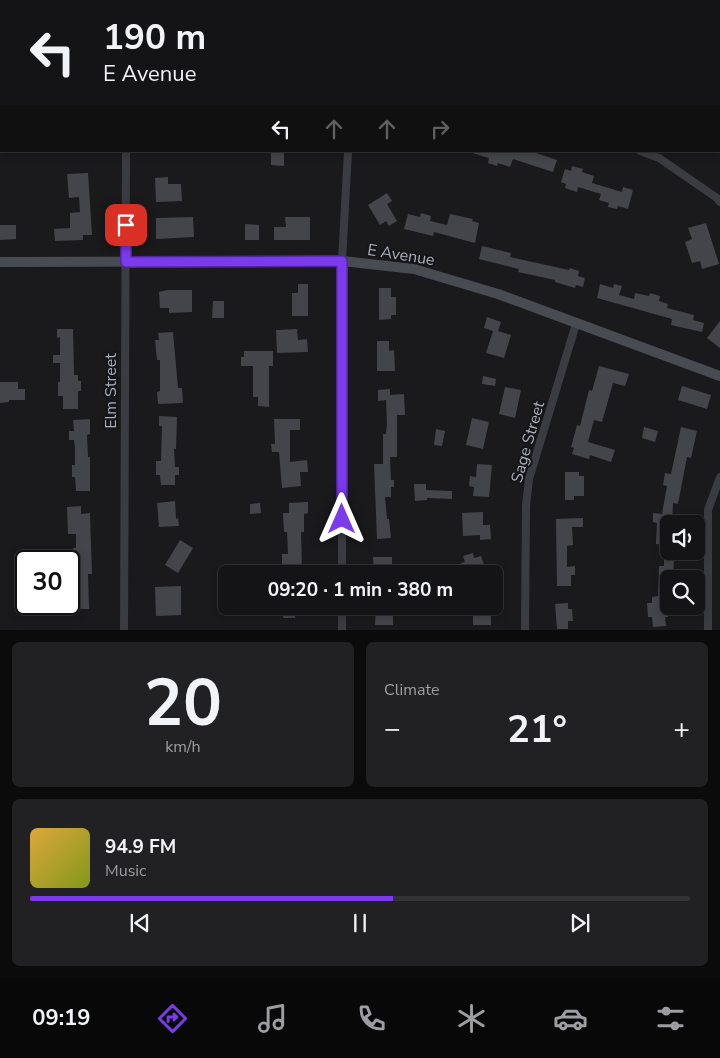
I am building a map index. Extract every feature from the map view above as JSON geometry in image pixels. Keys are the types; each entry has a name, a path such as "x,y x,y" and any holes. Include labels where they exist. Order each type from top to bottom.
{"street":[{"name":"Elm Street","path":"124,630 126,152"},
{"path":"342,565 342,261 348,152"},
{"path":"643,152 659,158 719,198"},
{"name":"E Avenue","path":"0,262 342,261 414,269 498,294 720,376"},
{"name":"Sage Street","path":"525,630 526,506 529,479 576,324"},
{"path":"708,630 708,510 720,477"},
{"path":"342,615 342,630"}],"building":[{"path":"271,152 284,152 284,166 271,165"},
{"path":"533,152 557,160 553,172 513,159 510,167 498,163 497,166 488,163 489,158 472,153"},
{"path":"572,166 583,169 582,172 594,176 592,183 622,192 623,187 633,190 628,209 618,206 617,209 608,207 609,203 599,200 601,194 578,187 577,192 565,188 566,184 561,182 565,169 571,171"},
{"path":"88,173 92,235 83,235 83,240 55,241 54,229 70,228 70,213 80,212 79,197 69,198 67,174"},
{"path":"168,177 168,184 181,184 182,201 156,202 155,178"},
{"path":"387,193 392,201 387,204 397,221 389,226 386,221 380,225 368,205"},
{"path":"421,213 431,216 430,221 447,225 450,214 473,219 472,221 479,223 475,243 434,232 433,236 404,229 408,214 420,217"},
{"path":"193,217 194,237 156,239 156,218"},
{"path":"285,217 310,217 310,240 274,240 274,227 286,227"},
{"path":"706,223 719,264 702,269 700,261 692,263 685,242 692,239 688,228"},
{"path":"245,224 259,225 259,240 245,240"},
{"path":"0,225 16,225 16,239 0,240"},
{"path":"482,246 511,253 510,257 579,271 578,276 585,278 583,287 576,285 575,288 555,282 555,280 518,272 519,269 479,259"},
{"path":"298,284 308,284 308,316 292,316 292,293 298,293"},
{"path":"600,284 613,288 614,284 622,286 619,295 634,299 635,293 649,296 650,293 660,296 659,301 668,304 667,308 694,315 693,320 704,323 702,332 671,325 672,319 597,298"},
{"path":"379,288 391,288 391,297 396,297 396,315 391,315 391,319 379,320"},
{"path":"192,290 192,312 169,313 169,308 160,308 159,292"},
{"path":"213,301 224,301 224,318 212,318"},
{"path":"487,317 501,322 498,331 511,335 504,358 486,353 493,331 484,328"},
{"path":"720,321 720,348 707,338"},
{"path":"57,329 73,329 74,375 78,375 78,381 81,381 81,391 78,391 78,409 63,409 63,396 58,396 60,363 53,363 53,355 60,355 60,337 57,338"},
{"path":"297,329 298,340 307,339 308,352 277,353 276,330"},
{"path":"173,332 178,388 182,388 183,403 158,404 157,392 160,391 160,360 157,360 155,340 159,340 158,333"},
{"path":"377,341 389,341 389,351 394,350 395,371 377,371"},
{"path":"244,351 273,351 273,366 269,366 269,407 258,406 258,397 253,397 253,366 241,366 241,357 244,357"},
{"path":"599,366 629,374 625,386 613,383 602,422 594,420 588,442 615,450 611,462 590,455 589,459 572,454 574,448 571,447 577,425 580,426 589,390 592,391"},
{"path":"483,376 496,379 495,386 482,384"},
{"path":"0,382 18,382 18,389 25,389 25,400 9,400 9,402 0,403"},
{"path":"682,386 711,395 707,409 678,400"},
{"path":"505,387 521,390 515,418 499,414"},
{"path":"390,389 390,395 404,394 405,415 397,415 397,457 390,457 391,480 394,480 394,487 391,487 391,497 385,497 391,538 377,539 374,464 383,464 383,434 386,434 387,424 386,400 378,401 378,390"},
{"path":"159,416 177,417 176,449 174,449 175,467 179,467 179,475 175,475 175,485 161,485 160,475 156,475 156,461 161,461 162,426 159,426"},
{"path":"472,418 489,422 483,449 466,445"},
{"path":"90,419 90,434 87,435 88,457 90,457 90,491 76,491 75,477 72,477 72,465 75,465 75,447 74,440 69,440 69,431 74,431 73,420"},
{"path":"274,419 300,419 300,430 290,430 290,462 307,460 308,472 300,472 301,486 282,488 279,452 272,452 271,444 275,444"},
{"path":"644,427 658,431 655,442 642,438"},
{"path":"681,427 697,431 691,458 687,457 678,504 673,503 672,515 660,515 660,544 656,544 657,523 653,522 653,513 662,514 667,486 663,485 665,473 671,474"},
{"path":"436,429 445,431 442,446 434,445"},
{"path":"477,464 492,465 489,497 473,496 474,487 469,486 470,476 476,477"},
{"path":"565,472 579,472 579,476 584,476 584,496 574,496 574,500 565,500"},
{"path":"414,484 426,484 426,490 452,491 452,499 427,498 427,500 415,501"},
{"path":"175,501 176,519 178,518 179,526 159,527 157,503"},
{"path":"308,502 308,513 304,514 304,532 301,532 302,565 282,565 282,554 288,554 287,532 284,532 283,513 289,513 289,503"},
{"path":"260,503 261,513 250,514 250,504"},
{"path":"81,506 81,514 90,513 92,574 88,574 89,609 80,609 80,550 73,550 73,548 76,548 76,534 68,534 67,507"},
{"path":"483,512 483,525 490,525 491,539 480,540 480,535 463,536 462,513"},
{"path":"583,518 583,527 572,527 573,545 567,546 567,567 575,566 575,575 571,575 571,586 557,586 556,519"},
{"path":"180,540 193,548 178,573 165,565"},
{"path":"473,553 474,558 481,556 484,565 462,565 461,563 465,562 463,556"},
{"path":"373,557 392,557 392,564 397,564 397,565 373,565"},
{"path":"664,560 674,560 673,570 660,570 660,615 668,615 668,617 665,617 666,626 653,627 652,617 648,617 647,603 652,603 652,597 658,596 659,566 664,566"},
{"path":"181,586 181,615 156,616 155,587"},
{"path":"568,603 568,609 572,609 573,621 568,621 568,629 557,629 555,604"},
{"path":"283,615 295,615 295,618 283,618"},
{"path":"376,615 393,615 393,625 375,625"},
{"path":"473,615 491,615 491,625 473,625"}],"route":[{"path":"126,225 126,262 342,261 342,519"}]}
